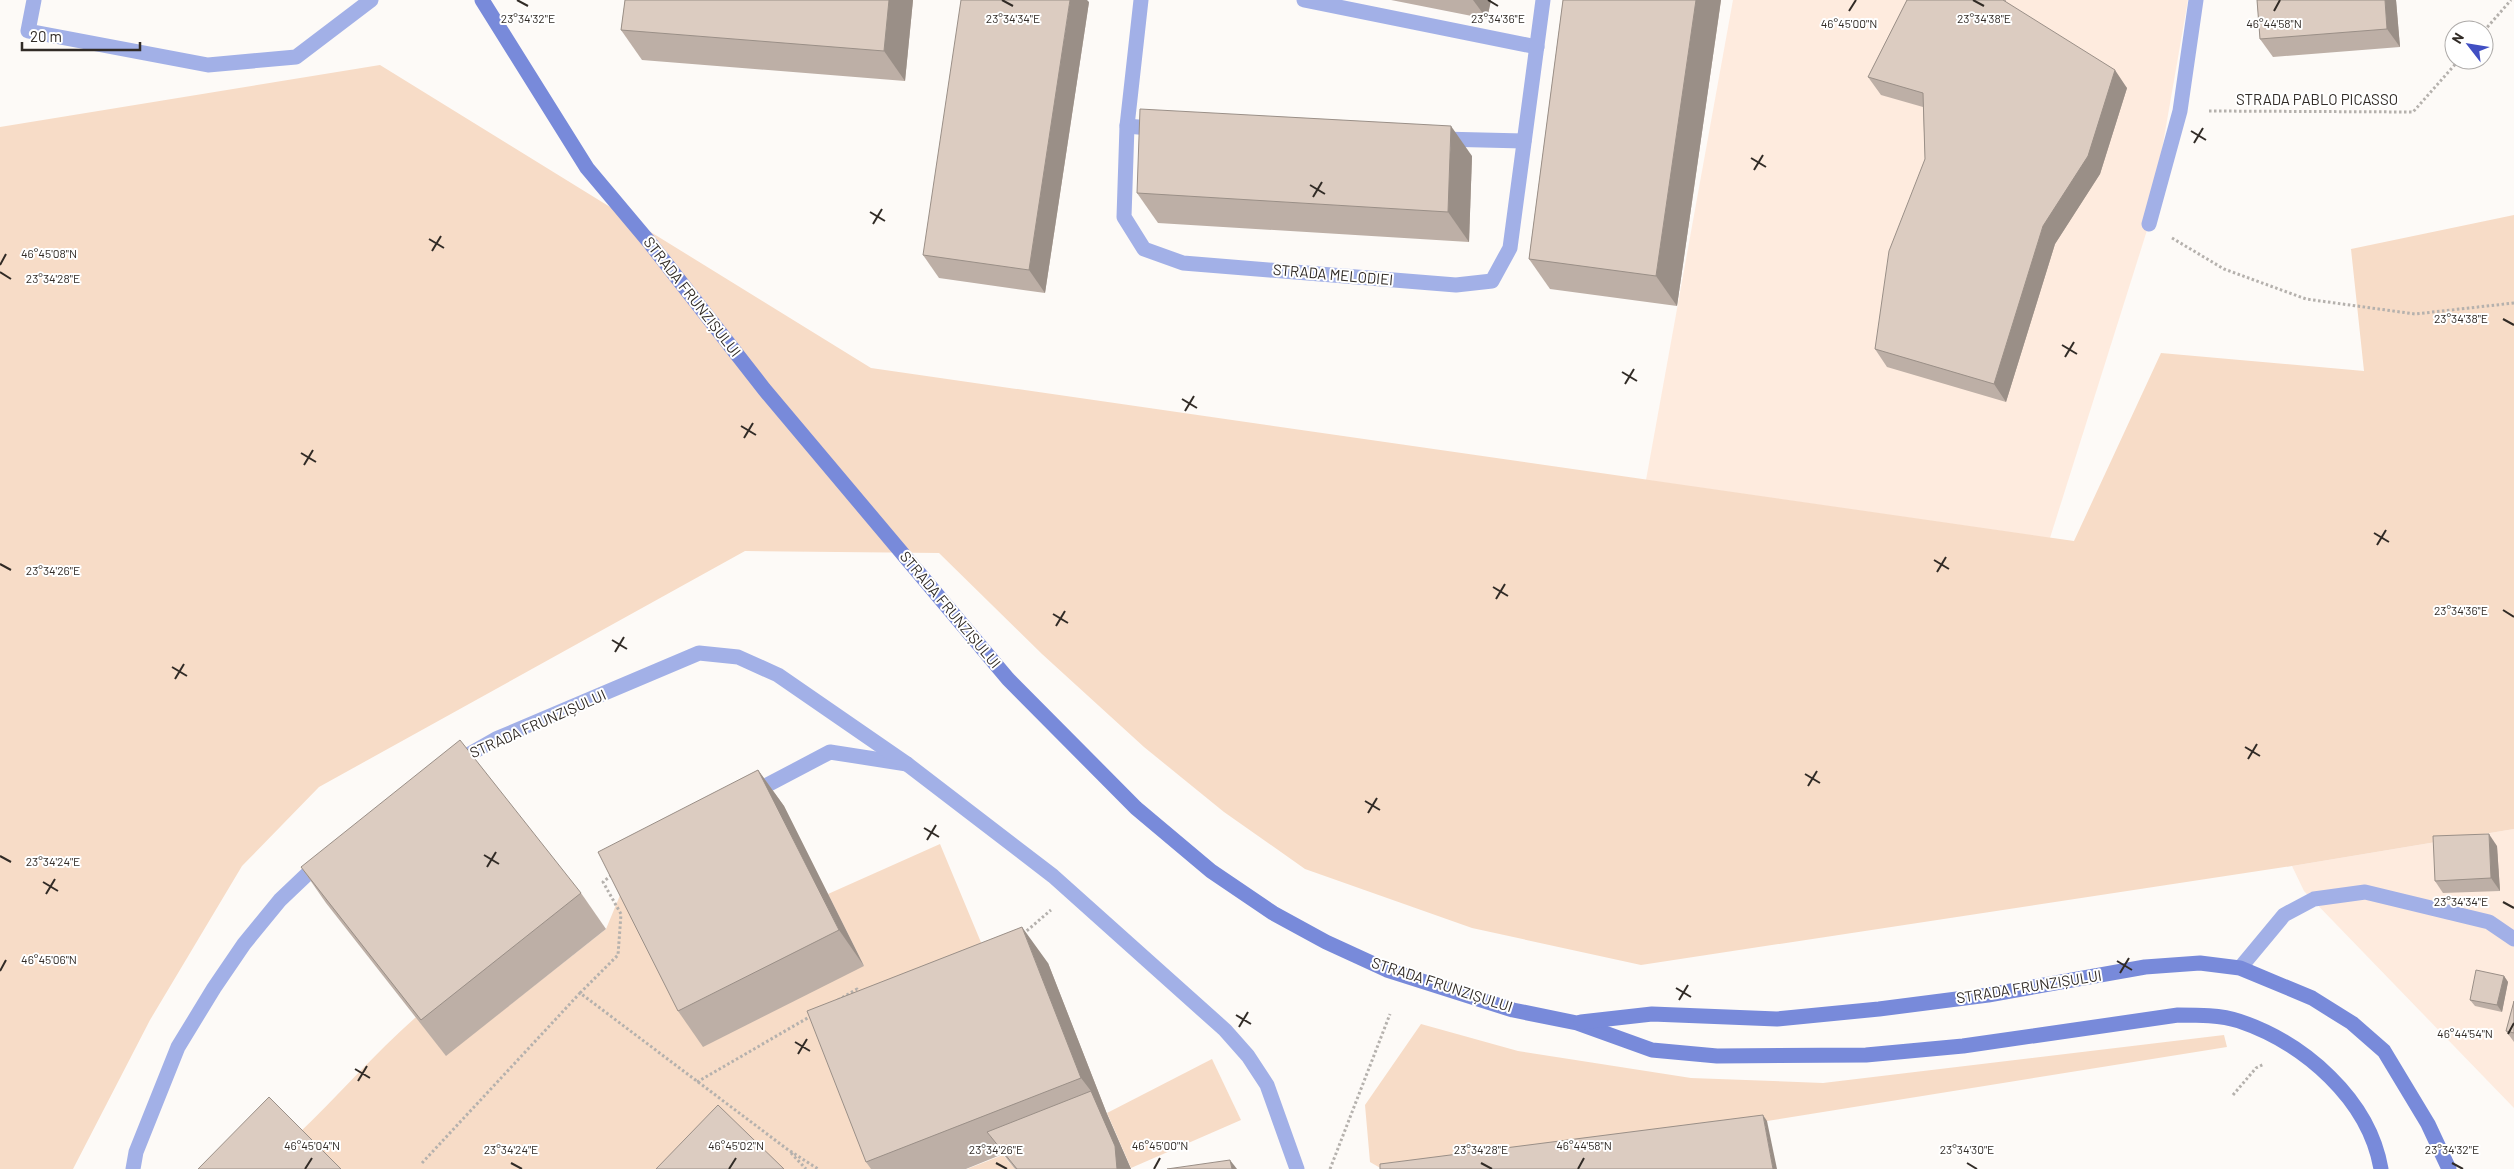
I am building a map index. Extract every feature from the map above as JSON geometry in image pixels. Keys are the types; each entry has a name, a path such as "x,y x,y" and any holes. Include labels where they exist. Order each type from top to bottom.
{"main road":[{"name":"STRADA FRUNZIȘULUI","path":"482,0 587,168 650,243 764,389 1008,679 1136,808 1211,870 1273,913 1326,942 1387,970 1513,1010 1577,1023 1652,1050 1718,1056 1866,1056 1963,1046 2178,1015 2202,1015 2238,1020 2270,1034 2309,1059 2332,1080 2369,1128 2379,1155 2381,1169"},
{"name":"STRADA FRUNZIȘULUI","path":"1577,1023 1652,1014 1777,1019 1879,1009 1988,995 2144,967 2200,963 2240,968 2312,998 2352,1023 2384,1051 2428,1124 2449,1169"}],"street":[{"path":"34,0 28,31 208,65 296,56 371,0"},
{"name":"STRADA MELODIEI","path":"1141,0 1127,126 1124,216 1144,249 1184,263 1456,285 1492,281 1510,248 1543,0"},
{"path":"1304,0 1537,47"},
{"path":"2149,224 2180,111 2196,0"},
{"path":"1127,126 1172,130"},
{"path":"1426,138 1524,142"},
{"name":"STRADA FRUNZIȘULUI","path":"442,770 496,739 699,653 738,657 778,675 907,764 1071,892 1225,1030 1248,1056 1267,1085 1297,1169"},
{"path":"736,801 830,752 907,764"},
{"path":"133,1169 136,1152 161,1085 178,1047 209,996 244,944 280,900 333,850"},
{"path":"2240,968 2284,915 2314,899 2364,892 2489,922 2514,939"}],"path":[{"path":"2494,20 2511,0"},
{"name":"STRADA PABLO PICASSO","path":"2180,111 2413,112 2450,70"},
{"path":"2149,224 2224,269 2306,299 2415,314 2514,303"},
{"path":"422,1163 580,993 618,955 621,914 602,882 615,872"},
{"path":"1019,938 1071,892"},
{"path":"832,1004 857,989 862,997"},
{"path":"580,993 787,1149 818,1169"},
{"path":"697,1082 815,1014"},
{"path":"1330,1169 1390,1014"},
{"path":"2233,1095 2256,1068"},
{"path":"787,1149 806,1169"}],"shaded area":[{"path":"1733,0 2188,0 2149,224 2050,538 1646,480"},
{"path":"380,65 871,368 2074,541 2161,353 2364,371 2351,249 2514,215 2514,829 2292,866 1641,965 1472,928 1305,869 1224,812 1144,747 1042,654 939,553 745,551 319,787 242,866 150,1020 73,1169 0,1169 0,127"},
{"path":"2514,829 2514,1108 2304,891 2292,866"},
{"path":"940,844 990,964 880,1169 329,1169 296,1136 416,1017 446,1055 606,929 623,888 864,966 828,894"},
{"path":"1421,1024 1518,1051 1691,1078 1823,1083 2224,1035 2227,1047 1767,1121 1398,1169 1382,1169 1370,1162 1365,1105"},
{"path":"1212,1059 1241,1120 1131,1168 1107,1113"},
{"path":"1003,1155 1015,1169 967,1169"}],"building":[{"path":"625,0 889,0 884,51 621,30"},
{"path":"961,0 1070,0 1029,270 923,255"},
{"path":"1563,0 1696,0 1656,276 1529,259"},
{"path":"1907,0 2003,0 2115,70 2088,156 2043,226 1994,384 1875,349 1889,251 1925,159 1923,93 1868,77"},
{"path":"2257,0 2385,0 2387,29 2260,39"},
{"path":"1140,109 1451,126 1448,212 1137,193"},
{"path":"460,740 581,893 421,1020 301,867"},
{"path":"758,770 839,930 678,1011 598,852"},
{"path":"2489,834 2491,878 2435,881 2433,836"},
{"path":"1022,927 1081,1078 866,1162 807,1011"},
{"path":"2476,970 2504,976 2497,1005 2470,1000"},
{"path":"2514,1001 2514,1033 2506,1031"},
{"path":"1091,1091 1115,1146 1117,1169 1017,1169 987,1132"},
{"path":"269,1097 341,1169 198,1169"},
{"path":"718,1105 784,1169 656,1169"},
{"path":"1763,1115 1773,1169 1380,1169 1380,1164"},
{"path":"1230,1160 1232,1169 1167,1169"}]}
